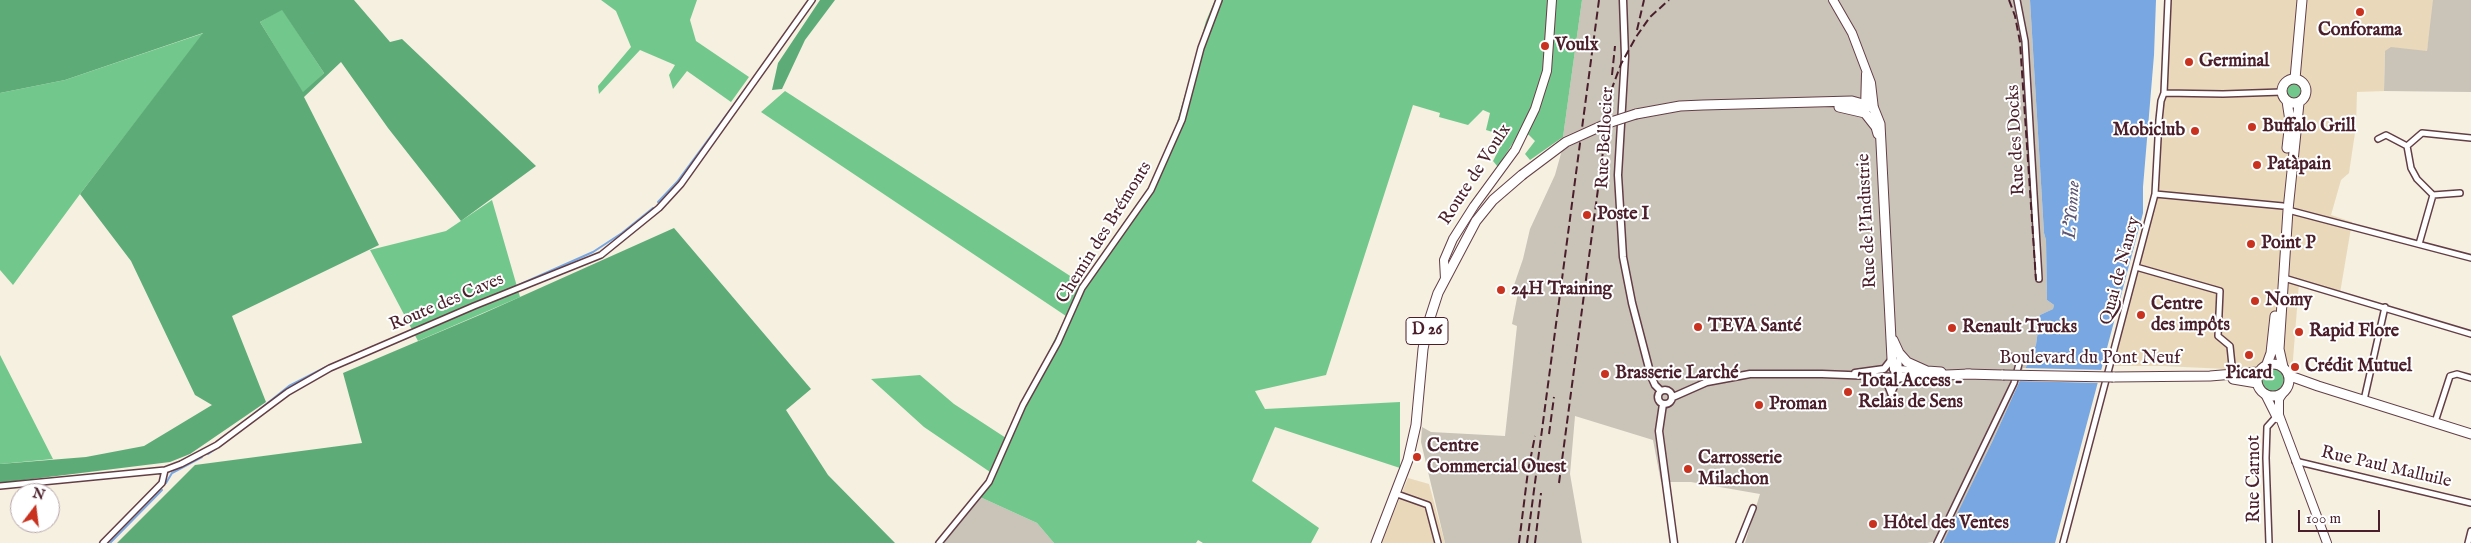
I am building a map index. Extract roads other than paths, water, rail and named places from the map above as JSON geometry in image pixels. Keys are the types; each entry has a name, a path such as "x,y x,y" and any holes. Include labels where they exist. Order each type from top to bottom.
{"main road":[{"name":"Route de Voulx","path":"1445,279 1444,260 1454,239 1474,206 1515,150 1534,109 1546,71 1552,0"},
{"path":"1833,0 1852,33 1871,83 1870,106"},
{"path":"2295,79 2302,0"},
{"path":"1866,72 1866,88 1870,106"},
{"path":"2210,376 2258,372 2267,364 2274,326 2286,208 2299,103 2305,97 2307,91 2303,83 2295,79 2284,83 2282,92 2288,101 2290,120 2286,208 2283,278 2279,349 2285,370 2285,390 2279,399 2279,416 2294,459"},
{"path":"1852,101 1866,88"},
{"path":"1445,279 1476,221 1494,200 1522,175 1566,142 1590,130 1636,114 1680,106 1852,101 1870,106"},
{"path":"2288,101 2299,103"},
{"path":"1784,104 1849,108 1870,106"},
{"name":"Rue de l'Industrie","path":"1870,106 1880,141 1891,332 1898,372"},
{"name":"D 26","path":"1376,543 1397,494 1408,460 1416,425 1428,324 1445,279"},
{"name":"Boulevard du Pont Neuf","path":"1896,356 1927,371 1970,374"},
{"path":"2267,364 2276,364 2293,377 2318,386 2471,434"},
{"name":"Boulevard du Pont Neuf","path":"1898,372 2113,377 2210,376"},
{"path":"2258,372 2257,383 2265,394 2276,417 2327,543"},
{"path":"2210,376 2257,383"},
{"path":"2265,394 2274,396 2299,384 2318,386"}],"street":[{"name":"Route des Caves","path":"0,486 165,470 217,446 288,392 330,368 474,306 601,255 659,208 681,184 812,0"},
{"name":"Chemin des Brémonts","path":"939,543 989,482 1024,405 1058,342 1082,288 1137,213 1161,171 1182,120 1201,48 1219,0"},
{"name":"Rue Bellocier","path":"1623,0 1624,62 1618,174 1623,257 1632,303 1651,376 1655,385 1661,391"},
{"name":"Rue des Docks","path":"2017,0 2025,41 2039,280"},
{"name":"Quai de Nancy","path":"2063,543 2155,194 2159,120 2164,93 2168,0"},
{"path":"2164,93 2282,92"},
{"path":"2407,146 2422,133 2471,138"},
{"path":"2378,139 2386,135 2407,146"},
{"path":"2407,146 2411,168 2417,179 2432,194 2460,192"},
{"path":"2155,194 2286,208 2471,258"},
{"path":"2418,244 2432,194"},
{"path":"2136,267 2220,291 2218,336 2228,343 2232,375"},
{"path":"2283,278 2471,334"},
{"path":"2364,400 2385,307"},
{"path":"1937,543 2014,383 2020,360 2004,354"},
{"path":"1884,369 1896,356"},
{"name":"Boulevard du Pont Neuf","path":"1852,374 1884,369 1898,372 1927,371"},
{"path":"1885,378 1891,394 1898,372"},
{"name":"Boulevard du Pont Neuf","path":"1673,397 1707,382 1750,374 1852,374 1885,378 1898,372"},
{"path":"2435,422 2450,376 2457,374 2471,378"},
{"path":"1662,404 1670,403 1673,397 1668,390 1661,391 1658,398 1662,404 1659,431 1674,543"},
{"name":"Rue Carnot","path":"2269,543 2266,458 2268,428 2276,417"},
{"name":"Rue Paul Malluile","path":"2294,459 2471,503"},
{"path":"104,543 162,483 165,470"},
{"path":"1397,494 1428,505 1438,543"},
{"path":"1739,543 1753,508"},
{"path":"2468,543 2471,531"}],"water":[{"name":"L'Yonne","path":"2030,0 2156,0 2154,55 2143,187 2143,213 2055,543 1943,543 2036,345 2040,315 2053,309 2054,305 2047,300 2046,240 2044,233"}],"waterway":[{"path":"658,202 677,182 747,87"},
{"path":"496,295 593,252 622,233 653,208"},
{"path":"254,414 289,386 326,367 377,345"},
{"path":"208,454 224,443"},
{"path":"166,483 172,473 202,457"},
{"path":"110,543 162,490"}],"railway":[{"path":"1527,543 1599,0"},
{"path":"1637,30 1644,0"},
{"path":"1559,483 1611,91 1621,64 1636,37 1650,17 1669,0"},
{"path":"2009,0 2015,16 2020,42 2036,280"},
{"path":"1612,75 1615,46"},
{"path":"1549,434 1554,397"},
{"path":"1519,543 1528,471 1535,436"},
{"path":"1535,543 1541,493"}],"place":[{"name":"Conforama","path":"2360,12"},
{"name":"Voulx","path":"1545,46"},
{"name":"Germinal","path":"2189,62"},
{"name":"Buffalo Grill","path":"2252,127"},
{"name":"Mobiclub","path":"2195,131"},
{"name":"Patàpain","path":"2257,165"},
{"name":"Poste I","path":"1587,215"},
{"name":"Point P","path":"2251,244"},
{"name":"24H Training","path":"1501,290"},
{"name":"Nomy","path":"2255,301"},
{"name":"Centre des impôts","path":"2141,315"},
{"name":"TEVA Santé","path":"1698,327"},
{"name":"Renault Trucks","path":"1952,328"},
{"name":"Rapid Flore","path":"2299,332"},
{"name":"Picard","path":"2249,355"},
{"name":"Crédit Mutuel","path":"2295,367"},
{"name":"Brasserie Larché","path":"1605,374"},
{"name":"Total Access - Relais de Sens","path":"1848,392"},
{"name":"Proman","path":"1759,405"},
{"name":"Centre Commercial Ouest","path":"1417,457"},
{"name":"Carrosserie Milachon","path":"1688,469"},
{"name":"Hôtel des Ventes","path":"1873,524"}]}
